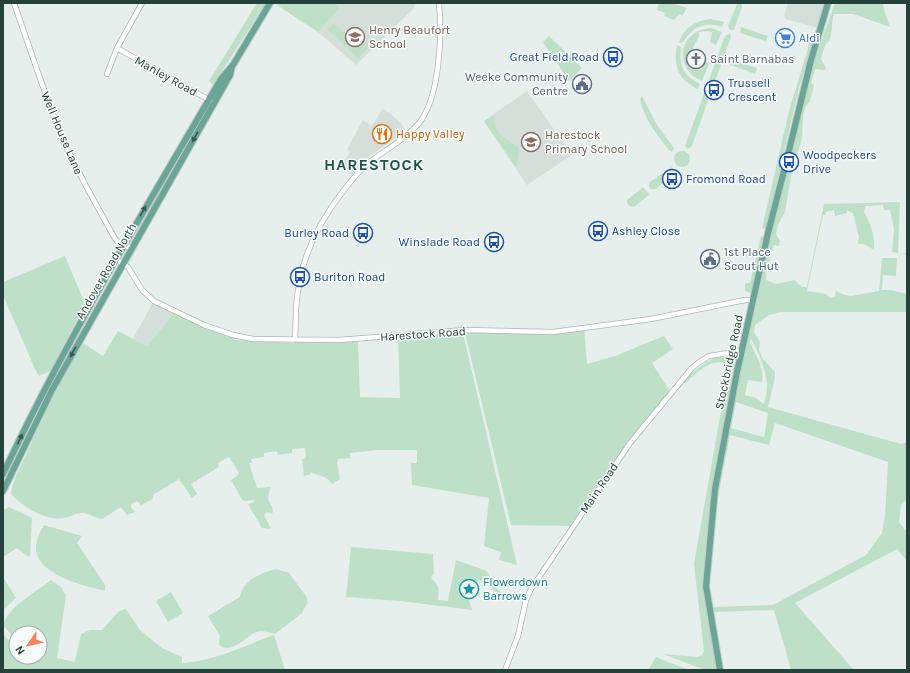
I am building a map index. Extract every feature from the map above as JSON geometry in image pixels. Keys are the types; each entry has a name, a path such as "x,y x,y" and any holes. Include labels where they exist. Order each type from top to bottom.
{"main road":[{"name":"Andover Road North","path":"3,474 42,394 116,259 211,102 230,75 233,64 270,3"},
{"name":"Stockbridge Road","path":"811,64 813,50 828,3"},
{"name":"Stockbridge Road","path":"720,670 706,584 715,489 742,351 768,233 806,78 832,3"},
{"name":"Andover Road North","path":"3,491 52,390 124,264 211,102"}],"street":[{"name":"Well House Lane","path":"14,3 62,139 111,232 117,241 132,249"},
{"path":"107,74 117,48 142,3"},
{"path":"295,339 296,307 299,283 311,242 320,224 329,209 357,174 366,165 412,130 423,117 428,108 438,65 441,25 439,3"},
{"name":"Manley Road","path":"117,48 211,102"},
{"name":"Harestock Road","path":"116,259 128,267 142,290 154,301 204,325 232,335 253,339 339,340 465,330 553,332 651,319 738,301 754,300"},
{"name":"Main Road","path":"505,670 518,636 526,600 531,589 634,438 698,363 714,354 742,351"}],"shaded area":[{"name":"Henry Beaufort School","path":"279,3 415,3 413,9 356,65 318,32 277,5"},
{"path":"788,3 825,3 818,28 785,19 784,15"},
{"name":"Harestock Primary School","path":"527,91 572,155 527,185 484,121"},
{"path":"383,108 401,123 406,131 371,155 352,175 341,167 350,152 347,149 363,120 372,126"},
{"path":"153,302 174,313 147,346 133,339"}],"green space":[{"path":"257,3 266,3 213,85 209,81"},
{"path":"279,3 336,3 335,4 339,9 318,32 277,5"},
{"path":"659,3 672,3 687,8 682,16 679,14 674,20 664,16 665,13 657,10"},
{"path":"740,3 742,7 734,30 730,30 728,26 737,4"},
{"path":"835,3 883,3 890,27 853,14 834,14 830,39 825,45 821,59 826,70 815,69 811,83 814,85 810,101 803,114 802,138 791,177 785,212 778,225 776,234 780,241 779,246 774,245 767,269 766,280 776,284 794,280 802,287 807,287 824,204 900,202 898,253 892,252 894,229 890,210 884,210 883,205 866,206 864,212 872,230 874,250 864,244 858,244 859,237 853,213 847,211 847,213 835,216 834,210 826,212 825,215 823,215 807,291 826,294 830,298 835,297 836,291 851,296 879,291 882,258 897,258 896,276 883,275 882,290 891,290 907,294 907,312 781,312 769,315 755,325 754,332 760,342 759,350 763,359 775,372 768,407 901,444 907,442 907,500 901,505 899,522 907,532 907,561 897,549 795,603 854,670 791,670 774,610 712,612 712,607 773,605 866,555 882,533 885,516 888,462 775,423 769,445 730,435 720,486 706,584 720,670 705,670 663,654 698,657 702,655 704,651 694,564 719,422 727,390 727,368 724,363 713,363 698,372 685,384 683,382 699,367 712,359 726,355 733,355 742,359 757,301 776,210 813,64","holes":["751,339 757,349 766,376 767,390 764,404 756,398 745,395 748,380 762,382 763,377 759,362 750,342","736,402 768,413 764,437 731,428"]},
{"path":"711,19 724,22 722,27 710,25 698,27 691,32 683,42 679,43 684,33 691,26 701,21"},
{"path":"334,23 345,33 351,28 370,46 358,59 328,30"},
{"path":"741,27 768,36 766,41 740,33"},
{"path":"711,28 722,32 716,45 710,42 712,32 699,32 699,36 693,48 688,66 700,70 704,61 709,64 702,81 693,75 687,68 683,59 683,51 686,42 692,35 700,30"},
{"path":"730,34 731,37 716,79 713,83 710,83 709,80 724,38 726,35"},
{"path":"812,35 815,36 799,88 766,229 762,228 789,111"},
{"path":"549,36 582,68 569,81 543,42"},
{"path":"677,45 681,47 683,70 690,78 700,84 698,89 686,81 678,72 676,59"},
{"path":"730,59 757,68 755,74 728,64"},
{"path":"706,88 710,89 711,92 692,146 688,149 685,146"},
{"path":"642,96 657,125 674,148 672,152 660,139 648,120 640,99"},
{"path":"494,116 496,128 502,136 519,148 516,167 484,121"},
{"path":"682,151 689,156 690,159 685,166 682,167 675,162 674,159 679,152"},
{"path":"672,167 675,171 656,189 650,189 650,182"},
{"path":"643,187 649,194 648,196 634,207 630,206 627,200"},
{"path":"761,236 764,237 751,293 745,291 745,283 750,283"},
{"path":"65,256 85,304 51,371 39,376 3,295 3,282"},
{"path":"174,313 203,326 236,337 235,340 295,343 295,341 358,342 360,397 400,398 398,337 463,333 517,565 499,560 501,552 484,546 489,498 412,485 411,463 417,463 417,450 378,450 350,453 350,458 338,459 337,464 340,479 332,484 324,477 311,472 309,475 304,476 302,459 306,458 305,448 292,449 292,453 278,455 277,451 264,453 264,457 251,459 252,463 249,463 257,488 271,487 268,498 273,512 272,514 267,512 264,515 271,529 262,528 248,504 254,502 254,500 243,501 241,498 231,480 239,473 229,457 218,463 219,467 191,484 197,494 192,498 179,479 153,495 153,499 141,505 137,501 131,504 131,507 135,512 127,515 121,507 102,519 82,513 64,518 57,518 42,515 22,504 11,494 15,479 46,411 81,342 103,356 118,331 147,346"},
{"path":"584,328 587,364 615,356 664,336 673,349 652,363 671,393 638,432 572,526 511,525 465,333"},
{"path":"9,507 32,518 30,556 28,557 17,548 3,557 3,510"},
{"path":"44,525 82,536 77,543 105,585 105,591 75,583 64,578 54,573 39,560 36,551 37,541"},
{"path":"351,547 433,554 434,573 431,578 436,583 438,588 438,600 448,601 456,560 487,571 491,580 495,582 496,588 504,594 495,592 487,582 481,580 475,582 470,586 468,592 472,610 400,601 346,597"},
{"path":"276,569 289,573 306,596 308,602 302,613 275,634 258,631 234,647 224,648 219,645 220,636 208,616 240,597 245,586 254,578"},
{"path":"3,577 16,598 3,610"},
{"path":"51,580 61,587 66,595 57,658 75,662 81,634 90,630 102,630 119,611 126,609 140,630 162,648 182,657 182,663 194,662 217,656 274,635 285,670 3,670 3,635 8,639 8,665 48,665 48,625 8,625 8,631 3,625 11,612 24,600"},
{"path":"171,592 183,613 168,622 156,601"},
{"path":"656,657 689,670 648,670"}],"place":[{"name":"Henry Beaufort School","path":"355,37"},
{"name":"Aldi","path":"785,38"},
{"name":"Great Field Road","path":"613,57"},
{"name":"Saint Barnabas","path":"696,59"},
{"name":"Weeke Community Centre","path":"582,84"},
{"name":"Trussell Crescent","path":"714,90"},
{"name":"Happy Valley","path":"382,134"},
{"name":"Harestock Primary School","path":"531,142"},
{"name":"Woodpeckers Drive","path":"789,162"},
{"name":"Fromond Road","path":"672,179"},
{"name":"Ashley Close","path":"598,231"},
{"name":"Burley Road","path":"363,233"},
{"name":"Winslade Road","path":"494,242"},
{"name":"1st Place Scout Hut","path":"710,259"},
{"name":"Buriton Road","path":"300,277"},
{"name":"Flowerdown Barrows","path":"469,589"}],"district":[{"name":"HARESTOCK","path":"374,164"}]}
